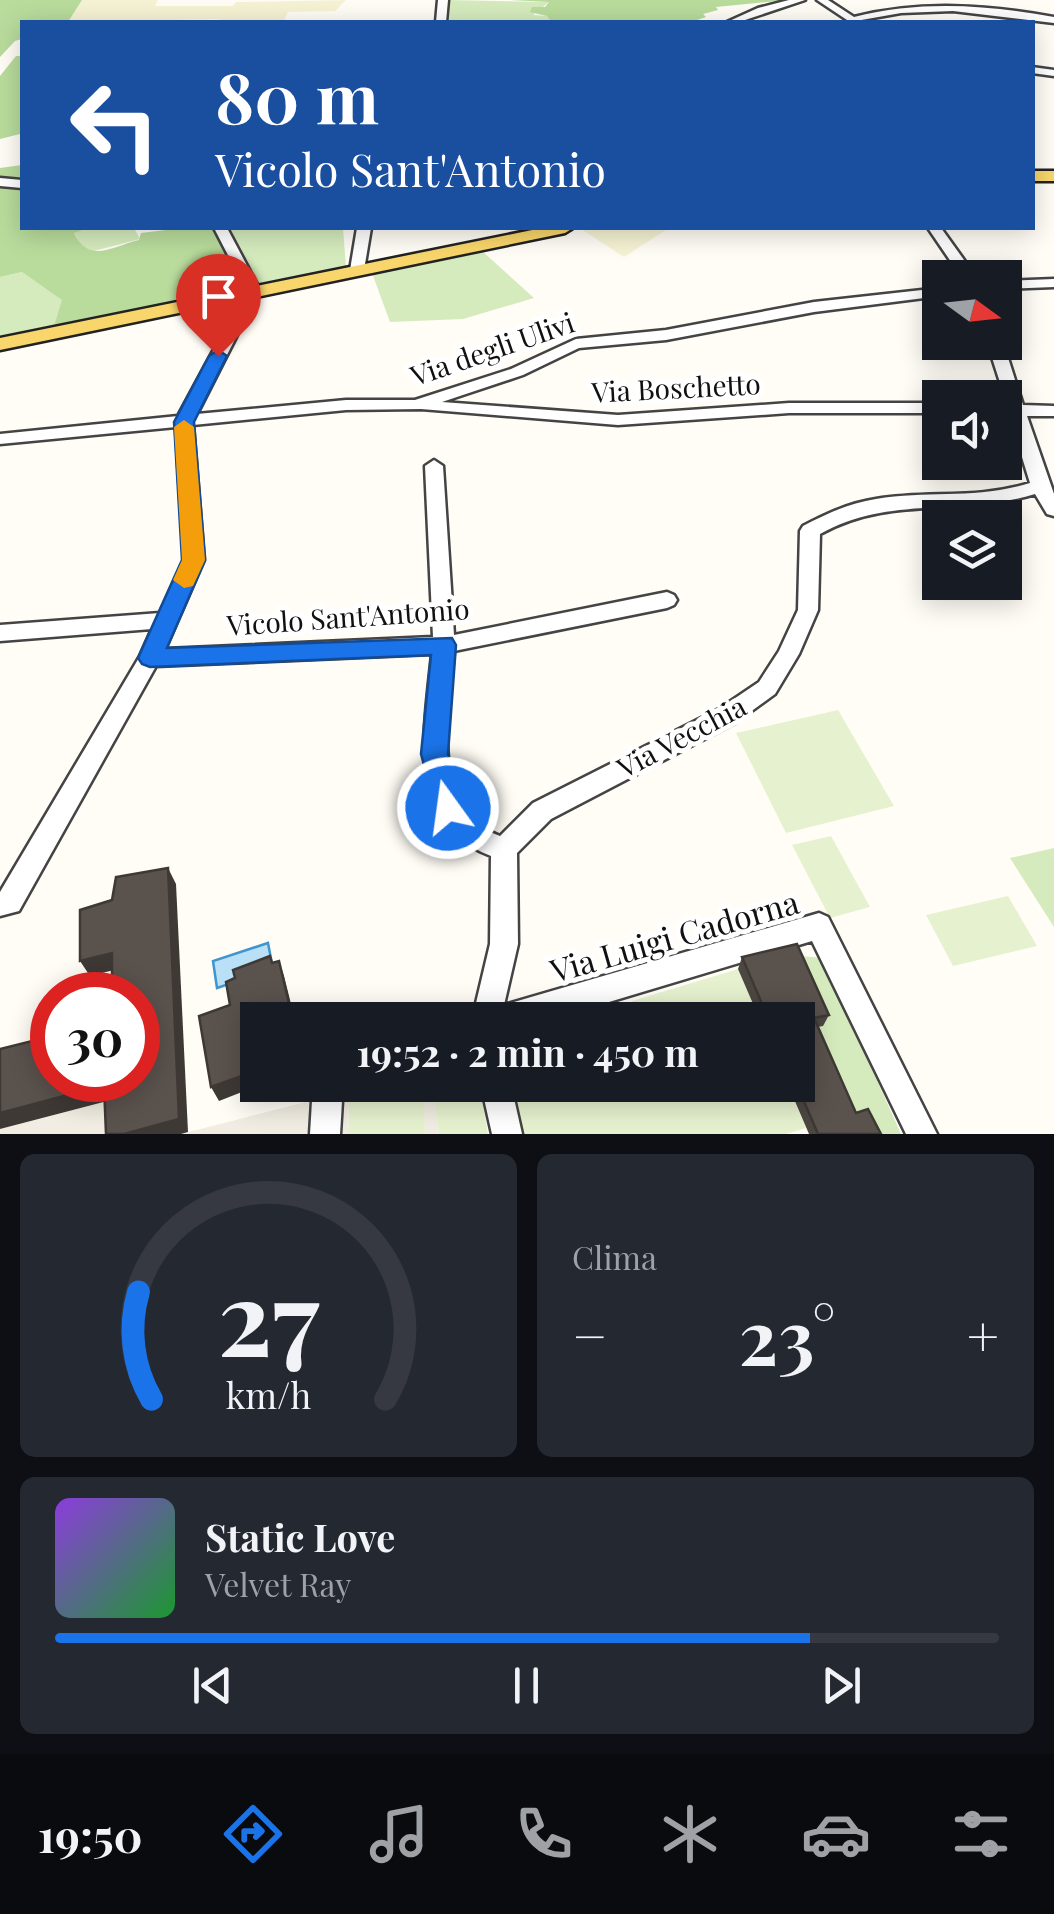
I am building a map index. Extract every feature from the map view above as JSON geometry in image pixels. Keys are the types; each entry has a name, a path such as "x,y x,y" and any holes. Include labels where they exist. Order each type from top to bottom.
{"main road":[{"path":"0,344 555,230"}],"street":[{"path":"737,20 800,0"},
{"path":"822,0 852,20"},
{"path":"858,20 932,5 1054,20"},
{"path":"0,904 10,902 150,658 194,560 184,422 252,290 222,230"},
{"path":"356,270 364,230"},
{"path":"935,230 957,260"},
{"path":"1022,284 1054,283"},
{"name":"Via degli Ulivi","path":"0,440 346,405 416,405 517,372 576,344 666,335 814,307 922,294"},
{"name":"Via Boschetto","path":"416,405 618,420 789,408 922,408"},
{"path":"1022,410 1054,411"},
{"path":"1022,439 1054,510"},
{"path":"434,466 444,645 434,754 448,808 477,839 504,849 504,944 490,1002"},
{"name":"Via Vecchia","path":"504,849 542,811 728,716 767,688 808,610 810,531 836,515 869,504 918,500 980,502 1040,486"},
{"name":"Vicolo Sant'Antonio","path":"150,658 444,645 667,600"},
{"path":"0,633 166,620"},
{"name":"Via Luigi Cadorna","path":"561,1002 819,926 922,1134"},
{"path":"325,1134 327,1102"},
{"path":"500,1102 508,1134"}],"shaded area":[{"path":"82,0 158,0 155,6 233,6 236,2 346,0 335,11 288,12 284,20 69,20"},
{"path":"583,230 666,230 624,257"},
{"path":"115,1102 116,1134 0,1134 0,1129"},
{"path":"306,1102 313,1103 313,1134 181,1134"},
{"path":"339,1102 349,1102 348,1134 337,1134"},
{"path":"423,1102 434,1102 439,1134 425,1134"}],"green space":[{"path":"0,0 82,0 69,20 20,20 20,40 0,57"},
{"path":"447,0 549,2 533,15 547,16 550,20 444,20"},
{"path":"510,0 788,0 716,7 718,10 697,20 550,20 530,12 532,7 545,7 549,2"},
{"path":"20,56 20,134 0,139 0,76"},
{"path":"20,165 20,230 82,230 74,233 80,242 94,251 102,251 139,240 141,233 214,230 242,290 53,329 62,300 22,272 0,277 0,168"},
{"path":"135,230 140,239 90,252 82,248 74,232"},
{"path":"221,230 343,230 346,267 249,285"},
{"path":"481,250 534,298 463,319 390,322 372,273"},
{"path":"22,272 63,300 53,329 0,341 0,277"},
{"path":"838,710 894,806 786,833 736,733"},
{"path":"831,836 870,907 830,918 792,845"},
{"path":"1054,848 1054,927 1010,858"},
{"path":"1008,896 1037,946 953,966 926,915"},
{"path":"792,955 822,958 901,1134 869,1134 850,1123 815,1043 815,1028 822,1026"},
{"path":"738,969 752,1002 632,1002"},
{"path":"349,1102 424,1102 425,1134 348,1134"},
{"path":"434,1102 482,1102 488,1134 439,1134"},
{"path":"516,1102 795,1102 806,1128 786,1134 523,1134"}],"water":[{"path":"268,943 273,969 217,988 213,961"}],"building":[{"path":"168,868 179,1119 124,1134 106,1134 105,1102 160,1102 160,972 112,972 112,953 80,961 80,910 112,900 116,877"},
{"path":"797,944 829,1015 815,1018 815,1002 761,1002 742,957"},
{"path":"270,956 272,963 279,961 289,1002 240,1002 240,1077 211,1087 199,1016 230,1005 226,982 235,978 233,970"},
{"path":"815,1020 856,1113 868,1109 881,1134 818,1134 804,1102 815,1102"},
{"path":"30,1042 30,1102 41,1102 0,1113 0,1049"}],"slow traffic":[{"path":"184,427 194,560 184,580"}],"route":[{"path":"218,356 184,422 194,560 150,658 444,645 434,754 448,808"}]}
